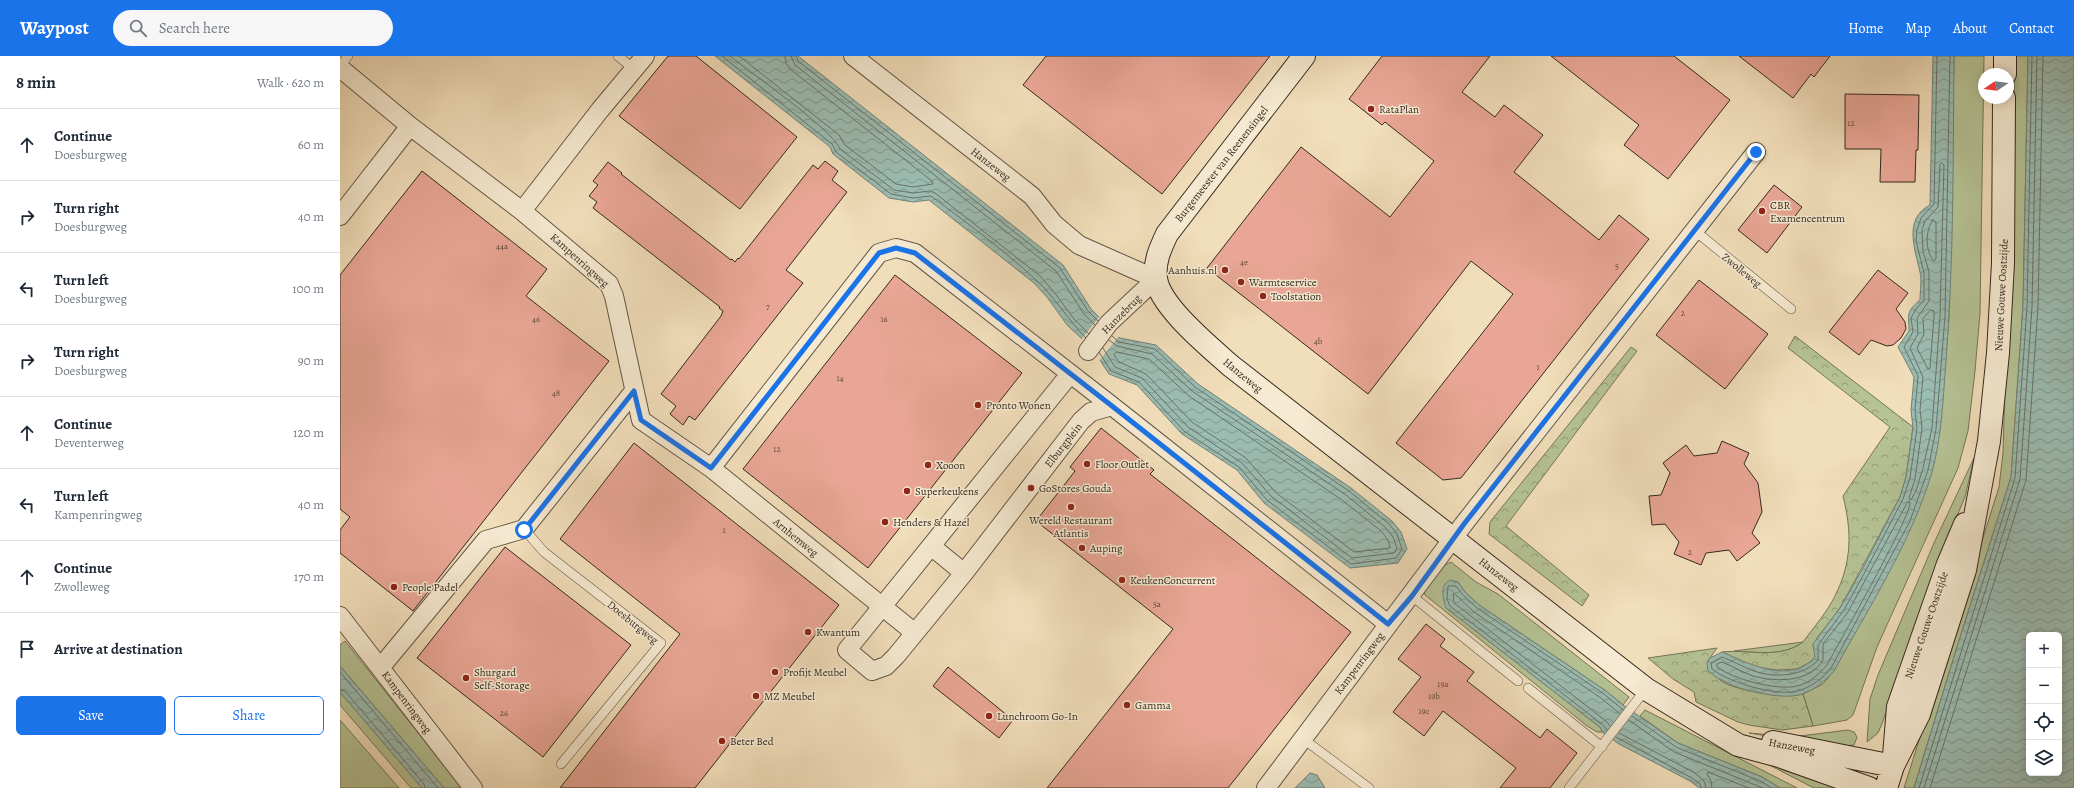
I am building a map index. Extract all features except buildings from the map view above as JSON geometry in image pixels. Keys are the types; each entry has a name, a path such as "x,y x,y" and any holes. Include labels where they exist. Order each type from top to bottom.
{"street":[{"name":"Hanzeweg","path":"853,56 1032,196 1054,224 1079,245 1156,280 1167,302 1190,329 1231,366 1453,538 1640,696 1693,718 1747,737 1893,766"},
{"name":"Burgemeester van Reenensingel","path":"1156,280 1157,257 1167,234 1304,56"},
{"path":"2005,56 2005,68"},
{"path":"522,211 600,110 639,63"},
{"name":"Kampenringweg","path":"340,67 410,126 522,211 610,284 614,296 634,391"},
{"name":"Nieuwe Gouwe Oostzijde","path":"1886,788 1893,766 1919,714 1965,570 1989,441 1998,346 2003,263 2004,104"},
{"path":"340,216 410,126"},
{"path":"1453,538 1756,152"},
{"path":"634,391 641,420 711,468 879,253 896,248 915,253 1388,624"},
{"name":"Hanzebrug","path":"1088,351 1109,323 1156,280"},
{"name":"Elburgplein","path":"1070,374 847,650 872,671 886,666 915,633 964,573 1081,421 1091,412 1112,406"},
{"path":"380,668 486,540 524,530 634,391"},
{"name":"Arnhemweg","path":"711,468 882,607"},
{"name":"Kampenringweg","path":"1266,788 1388,624 1412,596 1453,538"},
{"path":"931,546 964,573"},
{"path":"882,607 915,633"},
{"name":"Kampenringweg","path":"340,616 473,788"},
{"name":"Hanzeweg","path":"1693,718 1738,745 1779,756 1869,788"}],"lane":[{"name":"Kampenringweg","path":"340,67 348,56"},
{"path":"618,56 639,63"},
{"name":"Zwolleweg","path":"1694,230 1791,309"},
{"name":"Doesburgweg","path":"524,530 544,552 661,643 561,764"},
{"path":"1412,596 1518,681"},
{"path":"1528,688 1604,744"},
{"path":"1569,788 1640,696"},
{"path":"1302,738 1369,788"}],"green space":[{"path":"1954,56 1984,56 1984,68 1978,68 1978,104 1983,104 1980,313 1968,431 1958,468 1877,647 1853,715 1847,720 1813,726 1803,694 1823,684 1834,670 1898,554 1932,471 1940,429 1949,317"},
{"path":"2015,56 2028,56 2023,306 2011,477 1914,788 1904,788 1999,487 2003,453"},
{"path":"1795,336 1913,427 1906,477 1900,497 1840,608 1817,638 1815,657 1809,663 1797,669 1777,670 1755,667 1722,652 1732,651 1764,653 1784,651 1803,642 1828,608 1841,583 1845,571 1849,547 1849,534 1843,496 1890,427 1788,348"},
{"path":"1631,347 1637,351 1506,526 1589,595 1582,606 1489,534 1490,522"},
{"path":"1974,458 1965,497 1940,556 1883,721 1878,733 1867,742 1870,699 1878,675 1934,543"},
{"path":"1451,562 1476,582 1498,594 1629,697 1623,705 1606,691 1479,605 1465,592 1458,582 1446,608 1601,728 1602,732 1597,732 1587,726 1425,595 1423,590 1441,567"},
{"path":"345,641 462,788 444,788 340,666 340,645"},
{"path":"1803,642 1795,647 1778,652 1761,653 1734,651"},
{"path":"1717,648 1707,662 1720,680 1736,687 1760,693 1785,695 1803,694 1813,726 1782,730 1738,722 1696,702 1694,692 1673,679 1648,658"},
{"path":"340,692 422,788 411,788 340,705"},
{"path":"1645,710 1797,788 1780,788 1762,777 1678,743 1640,716"},
{"path":"340,720 399,788 340,788"},
{"path":"1848,730 1854,732 1857,737 1854,745 1836,747 1749,733 1792,737"},
{"path":"1744,752 1842,788 1814,788"}],"water":[{"path":"715,56 798,56 1063,265 1091,309 1120,338 1156,345 1198,384 1351,488 1392,521 1401,532 1407,549 1398,563 1350,568 1264,503 1237,470 1182,434 1137,385 1109,374 1092,348 1067,325 1047,297 1034,283 929,200 913,202 889,198 833,154 830,147"},
{"path":"1933,56 1954,56 1953,208 1949,323 1942,417 1932,472 1913,523 1889,573 1834,671 1816,687 1807,692 1794,696 1773,695 1749,691 1729,684 1708,671 1707,663 1710,658 1722,652 1757,666 1770,670 1782,671 1794,670 1805,665 1815,657 1813,644 1840,608 1862,570 1900,497 1906,477 1913,428 1911,410 1914,377 1898,347 1909,331 1910,311 1920,300 1921,275 1913,235 1916,218 1930,205"},
{"path":"2028,56 2074,56 2074,788 1914,788 2011,477 2023,306"},
{"path":"1450,580 1458,582 1465,592 1479,605 1606,691 1623,705 1678,743 1762,777 1780,788 1699,788 1690,781 1619,744 1602,732 1601,728 1446,608 1443,589"},
{"path":"340,666 444,788 422,788 340,692"},
{"path":"1310,773 1317,775 1325,788 1295,788"}],"pier":[{"path":"1100,316 1120,335 1099,361 1090,349 1080,341"}],"place":[{"name":"RataPlan","path":"1371,109"},
{"name":"CBR Examencentrum","path":"1762,211"},
{"name":"Aanhuis.nl","path":"1225,270"},
{"name":"Warmteservice","path":"1241,282"},
{"name":"Toolstation","path":"1263,296"},
{"name":"Pronto Wonen","path":"978,405"},
{"name":"Floor Outlet","path":"1087,464"},
{"name":"Xooon","path":"928,465"},
{"name":"GoStores Gouda","path":"1031,488"},
{"name":"Superkeukens","path":"907,491"},
{"name":"Wereld Restaurant Atlantis","path":"1071,507"},
{"name":"Henders & Hazel","path":"885,522"},
{"name":"Auping","path":"1082,548"},
{"name":"KeukenConcurrent","path":"1122,580"},
{"name":"People Padel","path":"394,587"},
{"name":"Kwantum","path":"808,632"},
{"name":"Profijt Meubel","path":"775,672"},
{"name":"Shurgard Self-Storage","path":"466,678"},
{"name":"MZ Meubel","path":"756,696"},
{"name":"Gamma","path":"1127,705"},
{"name":"Lunchroom Go-In","path":"989,716"},
{"name":"Beter Bed","path":"722,741"}],"route":[{"path":"524,530 634,391 641,420 711,468 879,253 896,248 915,253 1388,624 1412,596 1464,524 1756,152"}]}
